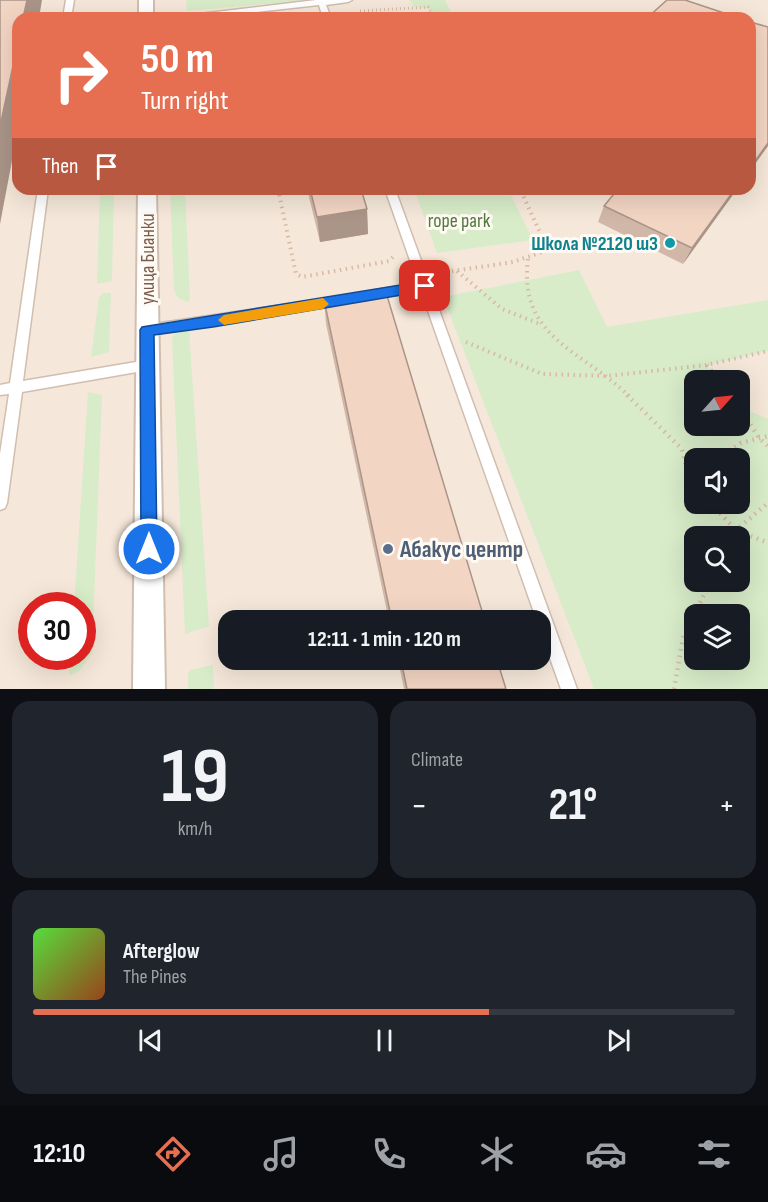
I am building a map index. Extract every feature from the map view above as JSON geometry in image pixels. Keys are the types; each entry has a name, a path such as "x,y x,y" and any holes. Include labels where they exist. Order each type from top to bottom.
{"street":[{"name":"улица Бианки","path":"147,195 149,689"}],"lane":[{"path":"313,0 322,4 325,12"},
{"path":"242,12 348,0"},
{"path":"0,503 42,195"},
{"path":"392,195 569,689"},
{"path":"147,330 213,322 425,286"},
{"path":"0,390 148,365"}],"path":[{"path":"396,0 400,8"},
{"path":"358,12 400,8 428,8 430,12"},
{"path":"279,195 296,274 302,277 389,261 395,250"},
{"path":"425,286 435,274 543,255 548,250 523,195"},
{"path":"528,259 524,276 527,300 542,325 570,352 607,376 682,450 684,460"},
{"path":"456,270 502,309 542,325"},
{"path":"459,340 542,374 607,376 707,365 768,351"},
{"path":"707,365 711,370"},
{"path":"750,424 759,438 768,446"},
{"path":"734,448 741,443 768,436"},
{"path":"741,526 768,503"},
{"path":"721,514 732,526"},
{"path":"750,536 768,543"},
{"path":"674,689 683,638 705,592"}],"shaded area":[{"path":"0,0 768,0 768,689 0,689"}],"green space":[{"path":"186,0 300,0 301,1 187,11"},
{"path":"410,0 445,0 451,12 430,12 428,8 414,7"},
{"path":"100,195 114,195 112,281 97,284"},
{"path":"170,195 185,195 190,299 188,302 178,298 174,290"},
{"name":"rope park","path":"416,195 511,195 533,240 437,253"},
{"path":"579,270 607,327 768,300 768,351 707,365 711,370 684,370 684,436 750,436 750,411 768,419 768,689 594,689 443,297"},
{"path":"104,293 111,293 109,352 91,357 99,297"},
{"path":"189,330 209,626 185,634 172,339 174,334"},
{"path":"88,392 102,395 94,592 75,592"},
{"path":"213,665 214,689 188,689 190,670"},
{"path":"69,670 80,670 79,671 69,676"}],"building":[{"path":"0,0 27,0 24,12 12,12 12,71 0,126"},
{"path":"667,0 685,0 721,12 654,12"},
{"path":"756,24 768,27 768,143 756,160"},
{"path":"312,195 363,195 367,209 317,217"},
{"name":"Школа №2120 ш3","path":"613,195 731,195 692,248 604,206"},
{"path":"385,289 482,610 390,610 324,300"},
{"path":"403,670 500,670 506,689 407,689"}],"slow traffic":[{"path":"224,320 323,304"}],"place":[{"name":"Школа №2120 ш3","path":"670,243"},
{"name":"Абакус центр","path":"388,549"}],"route":[{"path":"149,549 147,330 213,322 425,286"}]}
